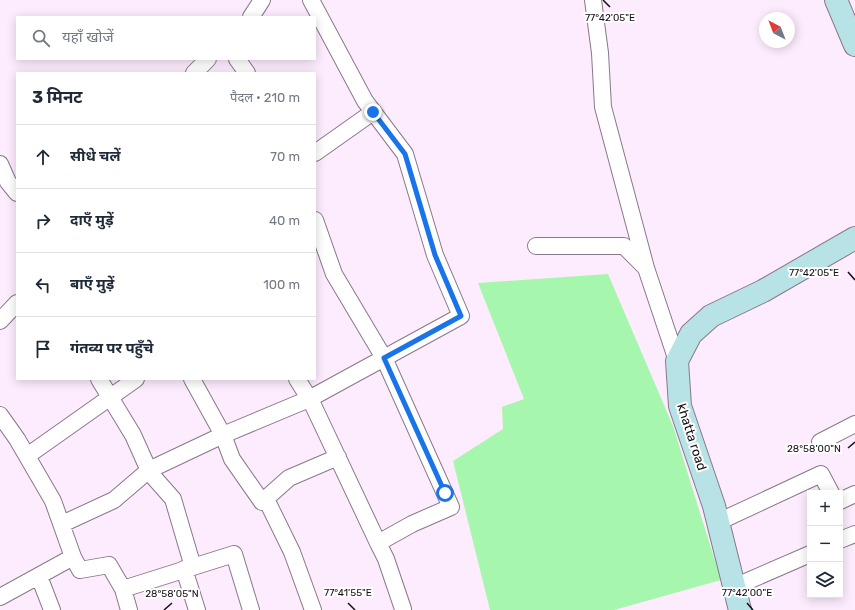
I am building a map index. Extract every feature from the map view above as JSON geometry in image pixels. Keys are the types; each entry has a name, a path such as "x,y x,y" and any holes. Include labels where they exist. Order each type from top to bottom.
{"street":[{"path":"251,16 262,0"},
{"path":"62,524 114,500 149,470 223,435 309,398 461,316 435,255 405,154 365,101 311,0"},
{"path":"593,0 600,53 603,107 646,268 677,361"},
{"path":"836,0 855,45"},
{"path":"195,72 207,60"},
{"path":"238,60 246,72"},
{"path":"316,152 373,112"},
{"path":"0,164 8,182 16,192"},
{"path":"316,223 334,274 384,358 451,506 412,524 378,543"},
{"path":"677,361 691,334 711,316 763,291 855,238"},
{"path":"536,246 624,246 646,268"},
{"path":"0,321 16,307"},
{"name":"khatta road","path":"677,361 680,406 718,522 740,610"},
{"path":"99,380 133,435 149,470 173,499 197,610"},
{"path":"27,456 135,380"},
{"path":"193,380 223,435 232,459 262,502 289,478 338,457"},
{"path":"298,380 309,398 386,559 403,609"},
{"path":"0,415 27,456 53,501 73,557 80,570 109,565 123,589 129,610"},
{"path":"820,442 855,424"},
{"path":"718,522 822,474 830,490"},
{"path":"843,500 855,494"},
{"path":"266,499 292,552 313,610"},
{"path":"843,539 855,534"},
{"path":"123,589 234,554 251,610"},
{"path":"734,587 807,555"},
{"path":"0,597 73,557"},
{"path":"42,584 52,610"}],"green space":[{"path":"608,274 673,426 721,580 614,610 490,610 453,461 503,429 502,407 524,399 478,283"}],"route":[{"path":"373,112 405,154 435,255 461,316 384,358 445,493"}]}
